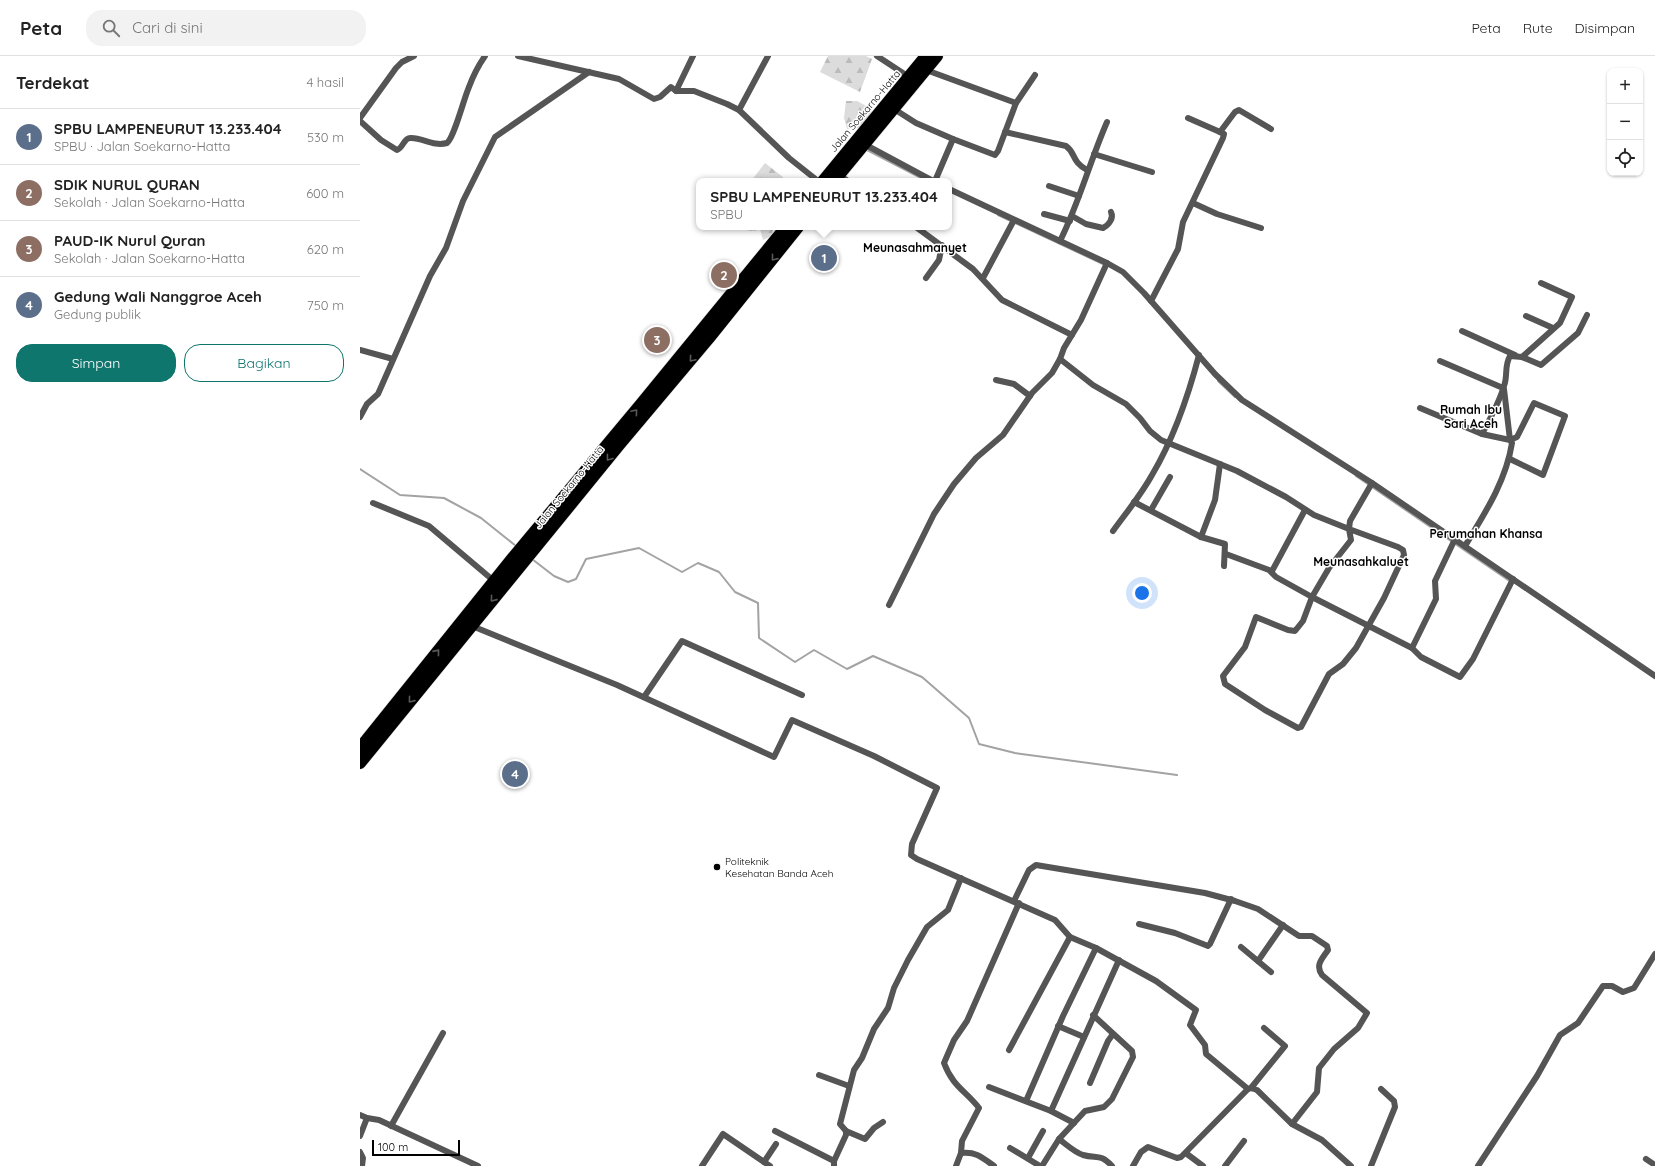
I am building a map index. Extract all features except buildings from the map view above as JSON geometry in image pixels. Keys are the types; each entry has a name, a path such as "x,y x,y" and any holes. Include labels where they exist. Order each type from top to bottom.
{"highway":[{"name":"Jalan Soekarno-Hatta","path":"841,178 857,148 926,56"},
{"name":"Jalan Soekarno-Hatta","path":"826,178 894,109 937,56"},
{"name":"Jalan Soekarno-Hatta","path":"725,310 784,230"},
{"name":"Jalan Soekarno-Hatta","path":"360,748 494,581 514,564 534,542 725,310 795,230"},
{"name":"Jalan Soekarno-Hatta","path":"360,763 472,626 514,564"}],"street":[{"path":"414,56 402,62 391,74 376,98 360,119 381,140 397,150 406,139 411,137 429,143 448,143 451,139 472,79 485,56"},
{"path":"518,56 624,81 654,99 660,97 671,88 676,90 694,91 727,104 738,110 789,158 814,178"},
{"path":"676,90 694,56"},
{"path":"738,110 768,56"},
{"path":"877,56 909,77"},
{"path":"926,70 1016,103"},
{"path":"360,417 367,404 377,396 430,276 446,248 463,202 495,138 589,72"},
{"path":"894,109 916,123 995,155 998,151 1016,103 1035,75"},
{"path":"1220,132 1235,112 1239,110 1271,129"},
{"path":"1151,301 1178,249 1184,222 1224,138 1224,134 1188,118"},
{"path":"1060,242 1071,218 1087,170 1107,122"},
{"path":"1005,132 1066,146 1070,149 1078,163 1087,170"},
{"path":"935,178 953,139"},
{"path":"857,148 927,178"},
{"path":"1094,154 1152,172"},
{"path":"1049,186 1079,196"},
{"path":"952,191 1013,223 1060,242 1105,265 1123,272 1151,301 1215,374 1242,400 1453,542 1466,546 1655,676"},
{"path":"1193,203 1217,214 1261,228"},
{"path":"1044,214 1071,218 1086,224 1103,228 1111,220 1111,212"},
{"path":"983,278 1013,223"},
{"path":"921,230 983,278 993,293 1002,300 1072,335"},
{"path":"926,278 939,260 942,245"},
{"path":"889,605 934,514 976,458 1003,435 1030,396 1052,373 1081,320 1105,265"},
{"path":"1522,357 1553,328 1560,324 1572,297 1541,283"},
{"path":"1462,331 1541,365 1578,333 1587,315"},
{"path":"1526,316 1553,328"},
{"path":"360,350 393,359"},
{"path":"1113,531 1151,477 1168,444 1187,400 1199,355"},
{"path":"1482,434 1503,388 1508,360 1510,356 1515,355"},
{"path":"1060,359 1093,385 1126,404 1140,418 1154,436 1168,444 1220,464 1286,497 1305,510 1349,529 1392,545 1404,552 1384,598 1356,648 1343,664 1329,674 1301,727 1298,728 1265,710 1225,684 1223,680 1226,671 1244,647 1254,617 1288,630 1295,631 1303,621 1312,597 1329,568 1349,543 1351,536 1349,529 1350,521 1370,485"},
{"path":"1440,361 1503,388"},
{"path":"996,380 1014,384 1030,396"},
{"path":"1466,546 1489,506 1510,459 1512,443 1510,440 1503,388"},
{"path":"1420,408 1482,434 1510,440 1517,437 1534,403 1565,416 1544,475 1510,459"},
{"path":"1201,537 1215,500 1220,464"},
{"path":"1151,510 1170,477"},
{"path":"1134,502 1201,537 1225,544 1226,554 1224,566"},
{"path":"373,503 429,526 494,581"},
{"path":"1272,571 1305,510"},
{"path":"1412,648 1436,598 1435,581 1453,542"},
{"path":"1226,554 1272,571 1276,577 1412,648 1422,657 1460,677 1473,659 1513,579"},
{"path":"472,626 644,697 774,757 792,720 874,756 933,785 936,788 936,793 912,844 911,855 1055,920 1070,937 1096,948 1156,981 1196,1010 1190,1025 1205,1045 1206,1054 1249,1088 1257,1090 1292,1124 1322,1140 1351,1166"},
{"path":"644,697 682,641 802,695"},
{"path":"956,1166 962,1153 962,1141 979,1108 960,1090 948,1073 944,1063 954,1040 967,1021 980,992 1029,870 1036,865 1205,893 1231,899 1258,909 1300,936 1312,936 1327,946 1328,950 1318,965 1318,969 1367,1013 1358,1028 1334,1049 1319,1068 1317,1092 1292,1124"},
{"path":"883,1122 874,1128 865,1138 846,1131 840,1124 854,1070 862,1058 871,1036 888,1008 894,988 908,960 928,927 948,910 961,878"},
{"path":"1139,924 1175,933 1208,946 1231,899"},
{"path":"1258,961 1283,925"},
{"path":"1009,1050 1070,937"},
{"path":"1241,947 1271,972"},
{"path":"1026,1101 1058,1026 1096,948"},
{"path":"1478,1166 1538,1076 1560,1035 1578,1023 1603,986 1612,986 1623,992 1634,988 1655,954"},
{"path":"1051,1111 1119,960"},
{"path":"1010,1148 1041,1166 1059,1139 1085,1111 1098,1109 1112,1099 1126,1071 1133,1052 1093,1015"},
{"path":"1058,1026 1084,1037"},
{"path":"1133,1166 1141,1152 1148,1147 1177,1158 1187,1154 1249,1088 1285,1046 1264,1028"},
{"path":"391,1126 443,1033"},
{"path":"1090,1083 1113,1034"},
{"path":"819,1075 849,1086"},
{"path":"990,1087 1051,1111 1074,1123"},
{"path":"1371,1166 1395,1107 1394,1101 1381,1089"},
{"path":"360,1115 367,1118 374,1118 478,1166"},
{"path":"360,1136 367,1118"},
{"path":"775,1131 834,1163 846,1135 846,1131"},
{"path":"1028,1158 1043,1131"},
{"path":"702,1166 724,1134 767,1164 776,1144"},
{"path":"1059,1139 1078,1153 1099,1156 1105,1159 1112,1166"},
{"path":"1225,1166 1244,1141"},
{"path":"360,1152 363,1158 362,1166"},
{"path":"962,1153 970,1152 978,1154 994,1166"},
{"path":"1187,1154 1204,1166"},
{"path":"1646,1159 1655,1164"}],"green space":[{"path":"828,56 866,56 872,59 860,92 820,72"},
{"path":"846,101 857,101 870,108 872,112 859,128 847,129 844,118"},
{"path":"765,163 783,177 782,178 753,178"},
{"path":"760,230 773,230 772,236 763,240"}],"waterway":[{"path":"867,150 921,178"},
{"path":"998,215 1105,265"},
{"path":"1218,381 1235,397"},
{"path":"360,469 400,495 444,498 481,518 516,546"},
{"path":"1356,476 1511,582"},
{"path":"532,559 554,576 568,582 576,579 586,559 639,548 682,572 698,563 719,572 735,592 758,603 759,638 795,662 814,650 847,669 873,656 922,677 969,718 979,744 1015,753 1177,775"}],"place":[{"name":"SPBU LAMPENEURUT 13.233.404","path":"824,258"},
{"name":"SDIK NURUL QURAN","path":"724,275"},
{"name":"PAUD-IK Nurul Quran","path":"657,340"},
{"name":"Gedung Wali Nanggroe Aceh","path":"515,774"},
{"name":"Politeknik Kesehatan Banda Aceh","path":"717,867"}],"district":[{"name":"Meunasahmanyet","path":"915,247"},
{"name":"Rumah Ibu Sari Aceh","path":"1471,416"},
{"name":"Perumahan Khansa","path":"1486,533"},
{"name":"Meunasahkaluet","path":"1361,561"}]}
